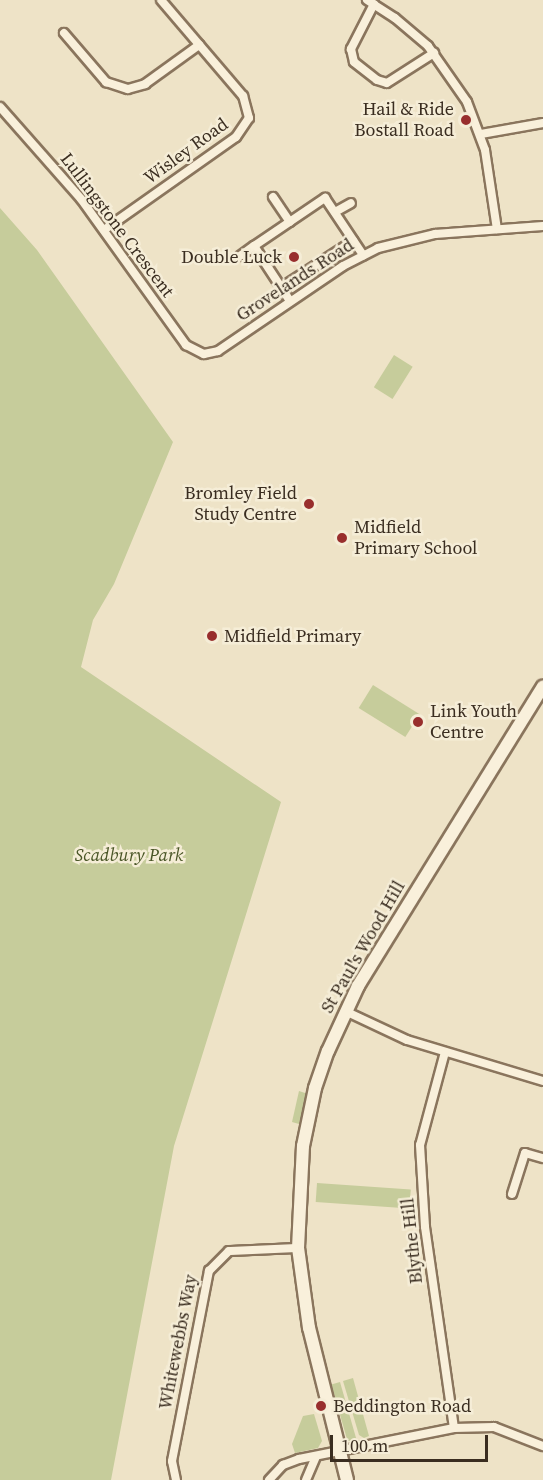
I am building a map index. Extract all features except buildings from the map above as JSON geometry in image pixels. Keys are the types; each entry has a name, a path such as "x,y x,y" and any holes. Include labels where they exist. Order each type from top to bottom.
{"street":[{"name":"Wisley Road","path":"104,230 245,128 249,118 243,96 161,0"},
{"path":"434,53 387,82 377,80 354,62 351,49 370,2 409,28 434,53 458,86 481,134 497,229"},
{"path":"64,33 106,82 128,89 145,84 199,45"},
{"name":"Lullingstone Crescent","path":"0,107 104,230 186,345 212,353"},
{"path":"481,134 543,123"},
{"path":"273,197 290,222"},
{"path":"240,256 326,198 363,255"},
{"path":"335,212 351,202"},
{"name":"Grovelands Road","path":"212,353 363,255 416,237 543,226"},
{"name":"Grovelands Road","path":"282,287 353,241"},
{"path":"254,246 290,301"},
{"name":"St Paul's Wood Hill","path":"347,1480 309,1328 298,1248 299,1178 308,1120 328,1051 345,1011 543,687"},
{"path":"345,1011 392,1034 543,1081"},
{"name":"Blythe Hill","path":"445,1052 420,1145 425,1227 454,1428"},
{"path":"512,1194 525,1153 543,1158"},
{"name":"Whitewebbs Way","path":"176,1480 172,1461 209,1271 229,1251 298,1248"},
{"path":"269,1480 291,1461 342,1453 454,1428 494,1427 543,1446"},
{"path":"306,1480 316,1456"}],"green space":[{"name":"Scadbury Park","path":"0,208 37,250 173,442 114,584 93,620 81,667 281,802 174,1146 111,1480 0,1480"},
{"path":"394,355 413,367 393,399 374,387"},
{"path":"373,685 420,714 405,737 359,708"},
{"path":"299,1091 308,1094 299,1124 292,1122"},
{"path":"317,1183 411,1190 409,1209 316,1202"},
{"path":"353,1378 369,1436 364,1438 359,1435 343,1381"},
{"path":"340,1382 356,1439 348,1441 331,1384"},
{"path":"314,1414 322,1441 318,1448 295,1453 292,1444 303,1416"}],"place":[{"name":"Hail & Ride Bostall Road","path":"466,120"},
{"name":"Double Luck","path":"294,257"},
{"name":"Bromley Field Study Centre","path":"309,504"},
{"name":"Midfield Primary School","path":"342,538"},
{"name":"Midfield Primary","path":"212,636"},
{"name":"Link Youth Centre","path":"418,722"},
{"name":"Beddington Road","path":"321,1406"}]}
